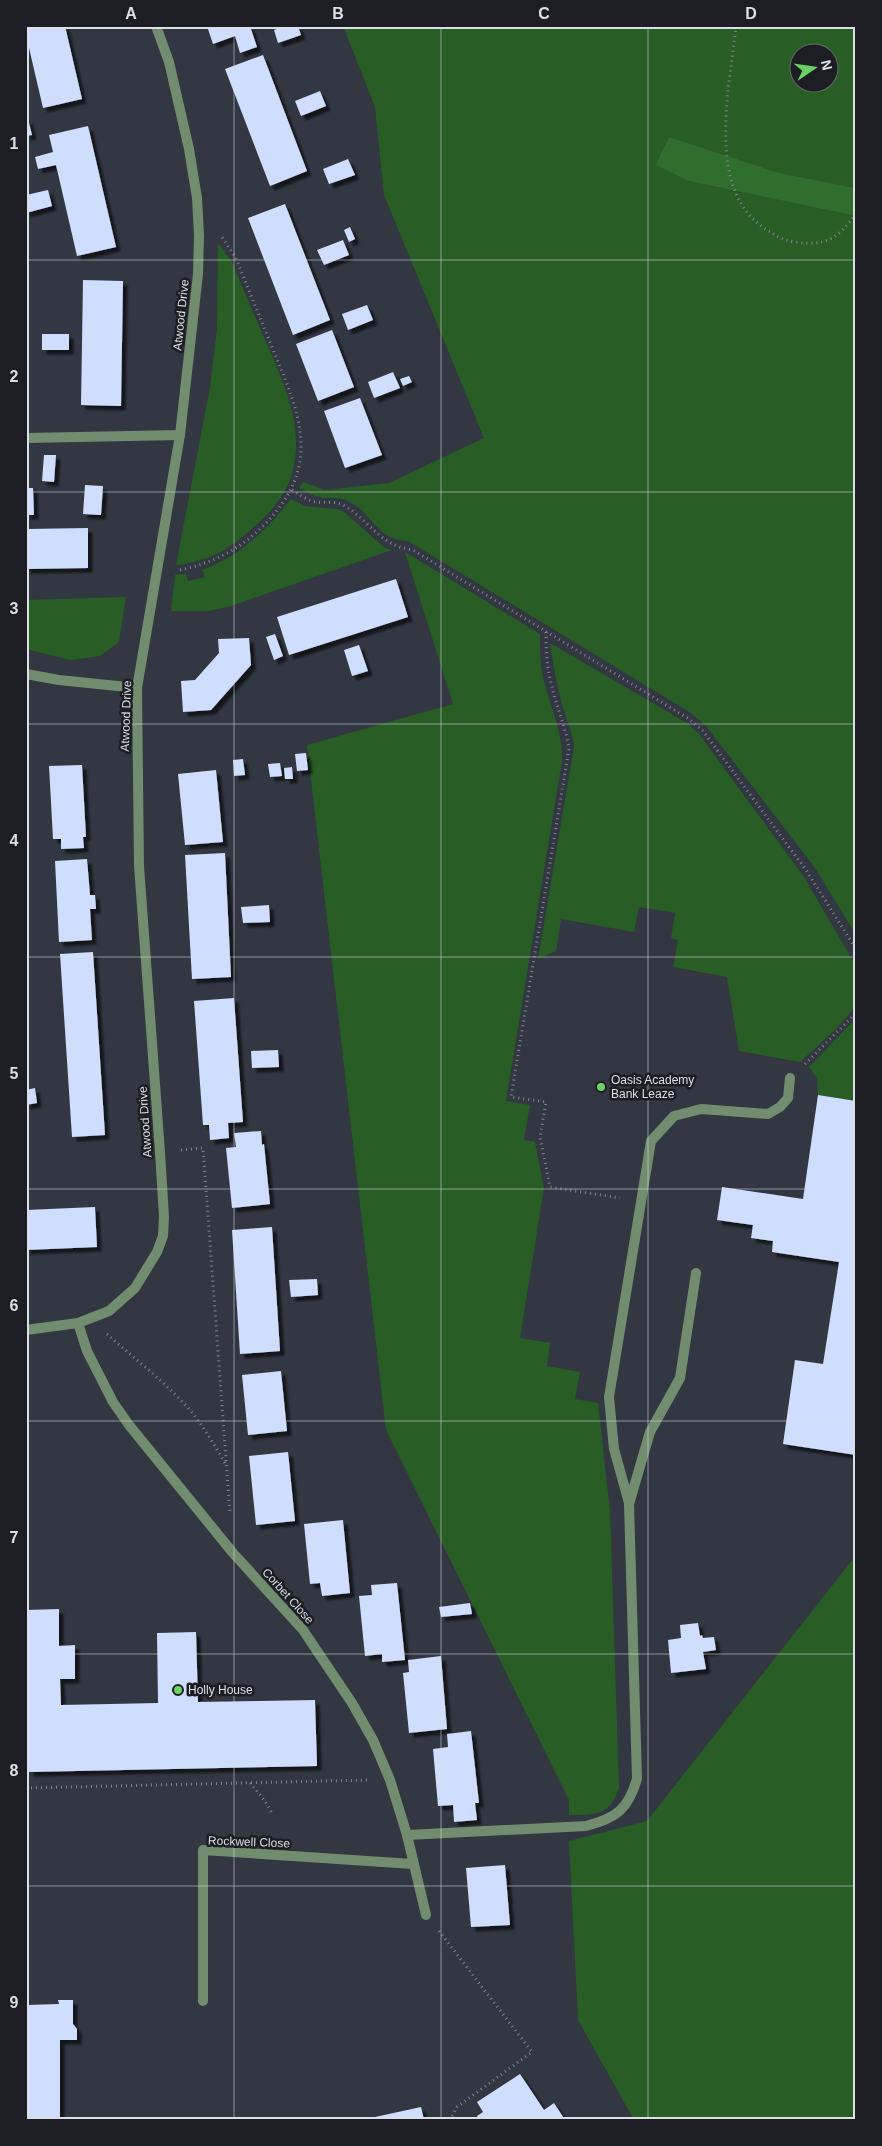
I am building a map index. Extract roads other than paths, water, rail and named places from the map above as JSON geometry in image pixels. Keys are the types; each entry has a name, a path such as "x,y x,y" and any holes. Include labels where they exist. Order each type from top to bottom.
{"street":[{"name":"Atwood Drive","path":"26,1330 78,1323 90,1320 109,1311 136,1288 157,1252 163,1236 164,1217 160,1152 139,866 137,688 180,435 198,274 200,235 197,198 178,98 156,26"},
{"path":"26,438 180,435"},
{"path":"26,674 60,680 137,688"},
{"path":"406,1835 586,1826 608,1820 625,1806 632,1795 638,1779 629,1504 614,1449 609,1396 652,1142 674,1116 701,1109 768,1114 780,1107 788,1098 790,1078"},
{"path":"629,1504 650,1432 680,1378 696,1273"},
{"name":"Corbet Close","path":"78,1323 87,1351 113,1402 129,1425 233,1552 303,1630 352,1703 373,1740 390,1780 426,1915"},
{"name":"Rockwell Close","path":"203,2001 203,1850 413,1864"}],"place":[{"name":"Oasis Academy Bank Leaze","path":"601,1087"},
{"name":"Holly House","path":"178,1690"}]}
